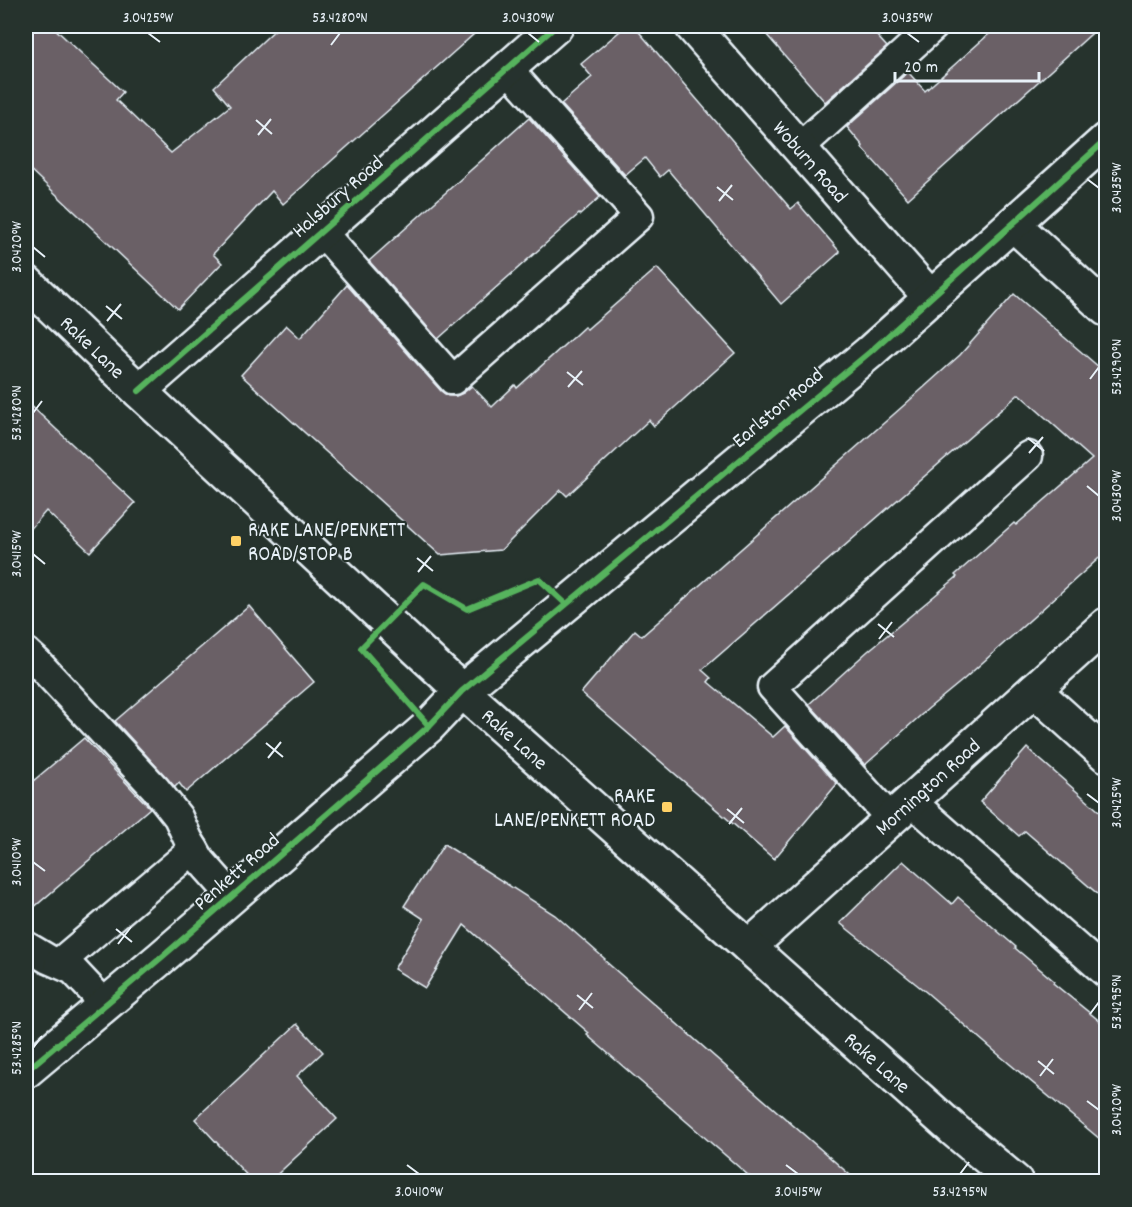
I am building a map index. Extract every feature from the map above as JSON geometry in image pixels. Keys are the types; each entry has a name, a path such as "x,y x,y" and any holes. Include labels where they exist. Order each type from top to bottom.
{"street":[{"name":"Halsbury Road","path":"139,391 556,26"},
{"name":"Woburn Road","path":"692,26 931,298"},
{"name":"Earlston Road","path":"462,691 870,352 1107,140"},
{"path":"1013,224 1107,309"},
{"name":"Rake Lane","path":"26,282 139,391 462,691 954,1130 1016,1182"},
{"name":"Mornington Road","path":"749,947 1107,625"},
{"path":"1034,690 1107,755"},
{"name":"Penkett Road","path":"26,1071 429,726 462,691"}],"lane":[{"path":"799,148 932,26"},
{"path":"321,231 453,380 639,216 507,68"},
{"path":"1028,456 772,687 901,810 1107,973"},
{"path":"26,652 155,788 178,817 201,861 232,896"},
{"path":"59,963 194,849"},
{"path":"26,946 73,970 105,1004"}],"building":[{"path":"26,26 52,26 123,92 116,100 171,153 230,106 214,87 279,26 483,26 283,204 272,191 213,254 222,263 178,309 26,166"},
{"path":"626,26 634,26 791,209 798,203 840,252 781,304 668,170 660,177 645,158 625,175 561,104 592,77 581,64"},
{"path":"759,26 868,26 887,47 825,102"},
{"path":"998,26 1100,26 908,199 862,148 863,146 847,127 908,72 925,91"},
{"path":"529,118 600,197 438,339 369,261"},
{"path":"657,268 735,353 654,426 649,420 567,496 561,490 501,550 440,555 241,375 286,325 300,338 347,285 441,391 448,396 456,396 472,386 492,407 515,385 517,388 584,327 587,329"},
{"path":"1014,294 1107,374 1107,551 865,765 809,704 957,577 955,575 1014,523 1016,525 1092,459 1019,394 702,670 711,678 708,682 773,737 785,726 837,784 774,859 581,693 635,630 642,636 902,407 960,355"},
{"path":"26,401 135,503 90,552 46,511 26,534"},
{"path":"249,606 314,682 186,792 179,783 175,787 115,721"},
{"path":"84,738 150,808 26,914 26,787"},
{"path":"1027,748 1107,818 1107,902 1025,831 1019,836 980,802"},
{"path":"444,844 555,915 858,1182 756,1182 464,925 425,988 394,969 424,919 404,906"},
{"path":"903,861 952,904 958,897 1054,981 1053,983 1107,1027 1107,1145 926,992 840,923"},
{"path":"297,1024 323,1052 297,1076 337,1119 269,1182 253,1182 195,1119"}],"cycle path":[{"path":"139,391 556,26"},
{"path":"26,1071 162,957 429,726 462,691 870,352 1106,140"},
{"path":"429,726 361,648 424,584 467,609 539,579 566,604"}],"place":[{"name":"RAKE LANE/PENKETT ROAD/STOP B","path":"236,541"},
{"name":"RAKE LANE/PENKETT ROAD","path":"667,807"}]}
